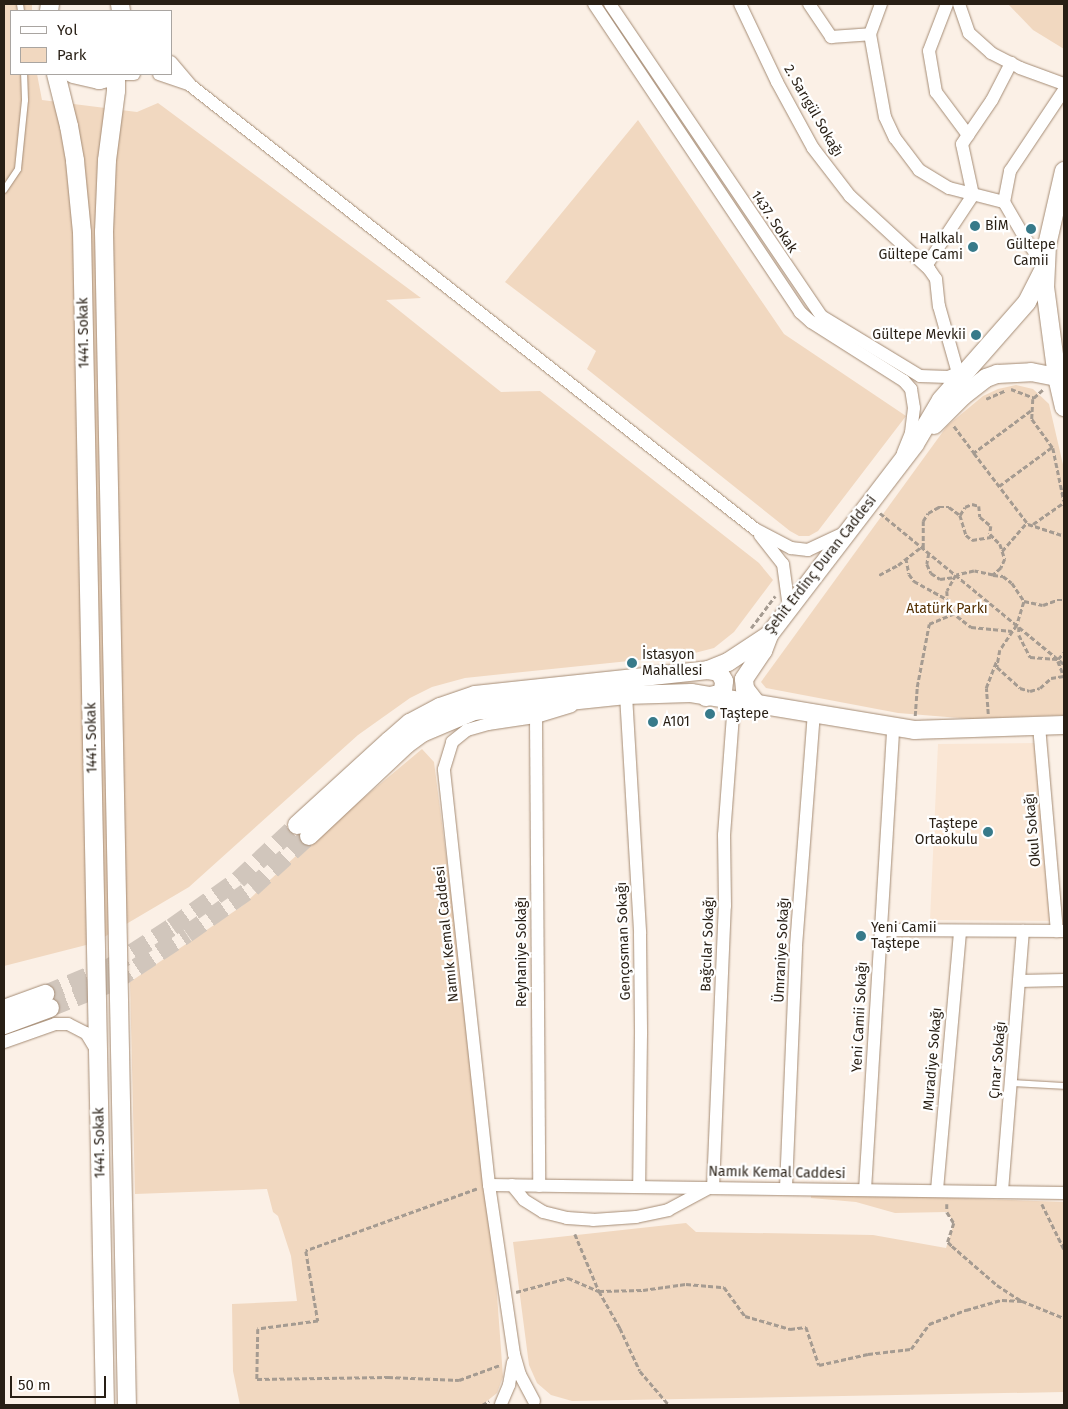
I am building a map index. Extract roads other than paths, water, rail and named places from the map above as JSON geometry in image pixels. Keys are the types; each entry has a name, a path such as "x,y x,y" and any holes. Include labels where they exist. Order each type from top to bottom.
{"street":[{"path":"594,4 800,312 811,322 904,381 911,389 914,408 910,433 897,466"},
{"name":"1437. Sokak","path":"610,4 821,316 920,376 937,378 964,370"},
{"name":"2. Sarıgül Sokağı","path":"740,4 777,82 813,148 850,196 926,266 936,278 939,306 964,370"},
{"path":"810,4 831,37 870,34"},
{"path":"882,4 870,34 885,118 895,138 919,170 949,188 1004,202"},
{"path":"947,4 929,51 936,92 968,135"},
{"path":"958,4 969,32 991,53 1064,84"},
{"path":"172,63 190,85 755,529 791,548 808,550 821,546 851,529"},
{"path":"926,266 973,195 962,144 992,100 1011,63"},
{"name":"1441. Sokak","path":"56,75 69,126 75,161 82,232 105,1405"},
{"path":"77,75 99,80 113,75"},
{"name":"1441. Sokak","path":"115,75 116,91 107,160 104,232 127,1405"},
{"path":"162,75 190,85"},
{"path":"1046,266 1026,240 1004,202 1010,171 1064,90"},
{"path":"1064,171 1049,236 1045,287 1064,406"},
{"name":"Şehit Erdinç Duran Caddesi","path":"1046,266 1027,302 964,370 941,400 916,444 897,466 769,635 728,662 708,670 475,695 440,708 410,723 396,735 303,830 429,729 474,711 626,695 691,693 705,697 914,730 990,729 1064,725"},
{"path":"916,444 963,396 986,378 1019,371 1060,381"},
{"path":"755,529 783,564 789,608"},
{"path":"756,704 745,688 744,679 763,651 769,635"},
{"path":"705,697 719,694 723,690 724,681 719,672 708,670"},
{"name":"Gençosman Sokağı","path":"626,695 640,944 641,1034 638,1187"},
{"path":"536,717 597,698"},
{"name":"Bağcılar Sokağı","path":"711,1188 725,906 724,835 734,701"},
{"name":"Ümraniye Sokağı","path":"786,1188 796,946 814,714"},
{"name":"Namık Kemal Caddesi","path":"514,1354 489,1185 444,769 452,742 467,730 488,724 536,717"},
{"name":"Reyhaniye Sokağı","path":"536,717 538,1186"},
{"name":"Okul Sokağı","path":"1039,726 1061,931"},
{"name":"Yeni Camii Sokağı","path":"865,1190 893,727"},
{"path":"880,930 1061,931"},
{"name":"Muradiye Sokağı","path":"942,1193 960,931"},
{"name":"Çınar Sokağı","path":"1002,1191 1023,931"},
{"path":"1019,980 1064,980"},
{"path":"4,1008 47,1001 4,1025"},
{"path":"4,1042 55,1024 68,1024 86,1033 98,1053"},
{"name":"Namık Kemal Caddesi","path":"489,1185 786,1188 942,1193 1002,1191 1064,1193"},
{"path":"512,1185 524,1200 543,1212 567,1218 593,1220 636,1217 668,1210 711,1188"},
{"path":"514,1354 520,1375 536,1403"},
{"path":"500,1405 509,1385 514,1354"},
{"path":"500,1405 512,1396 520,1396 536,1403"}],"lane":[{"path":"4,190 18,168 25,100 24,75"},
{"path":"1011,1083 1064,1086"}],"tunnel":[{"path":"45,994 110,967 172,927 238,880 297,825"},
{"path":"50,1008 114,982 187,934 252,888 309,836"}],"place":[{"name":"BİM","path":"975,226"},
{"name":"Gültepe Camii","path":"1031,229"},
{"name":"Halkalı Gültepe Cami","path":"973,247"},
{"name":"Gültepe Mevkii","path":"976,335"},
{"name":"İstasyon Mahallesi","path":"632,663"},
{"name":"Taştepe","path":"710,714"},
{"name":"A101","path":"653,722"},
{"name":"Taştepe Ortaokulu","path":"988,832"},
{"name":"Yeni Camii Taştepe","path":"861,936"}],"park label":[{"name":"Atatürk Parkı","path":"947,609"}]}
